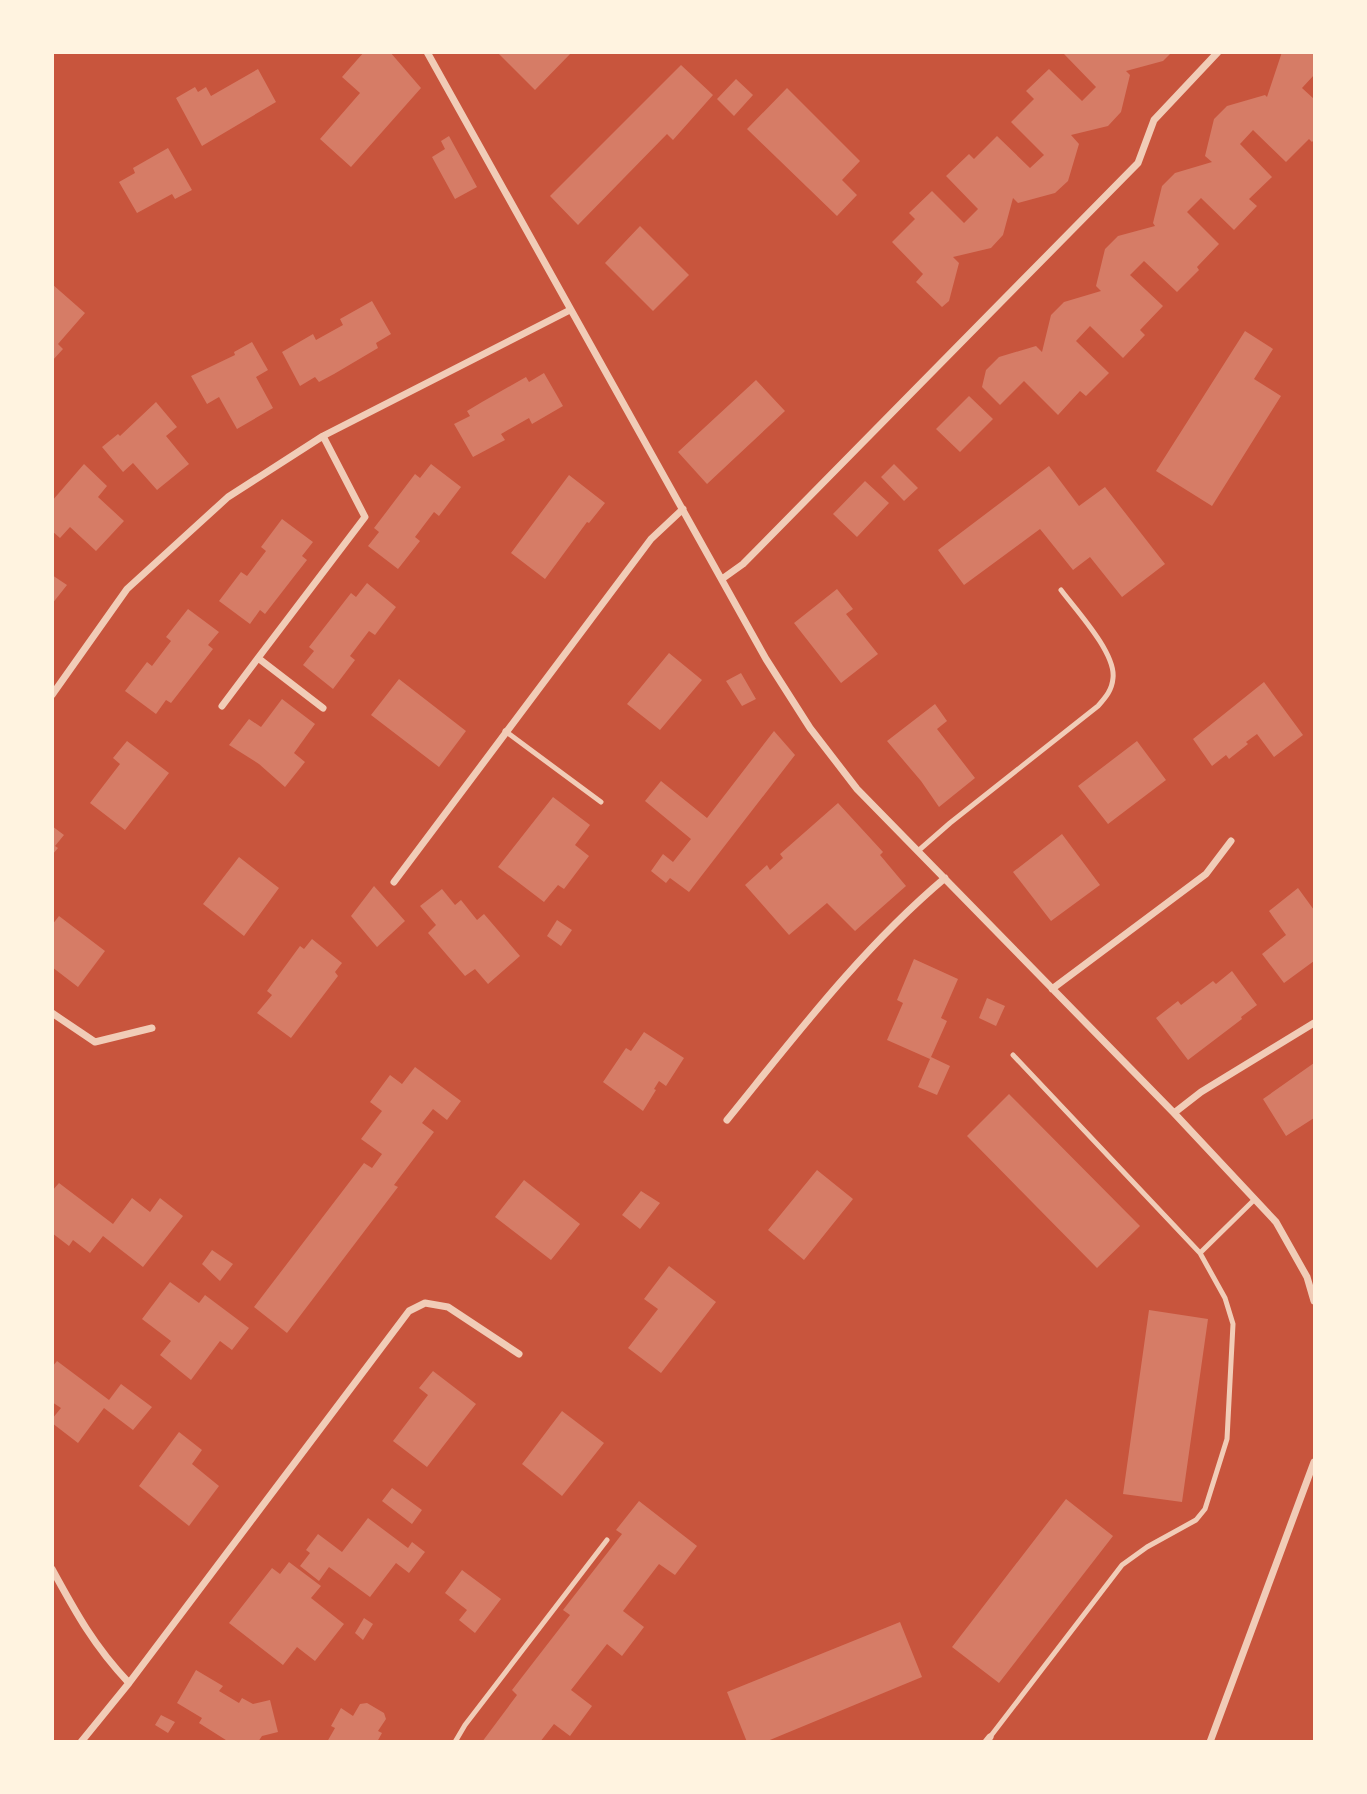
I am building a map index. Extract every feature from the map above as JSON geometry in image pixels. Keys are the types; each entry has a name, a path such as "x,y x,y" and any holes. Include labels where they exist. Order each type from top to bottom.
{"street":[{"path":"427,52 766,659 810,727 857,789 1276,1222 1307,1277 1314,1301"},
{"path":"722,579 743,564 1138,163 1154,120 1217,52"},
{"path":"52,695 127,589 228,497 323,436 570,310"},
{"path":"222,706 365,517 323,436"},
{"path":"394,882 651,540 683,509"},
{"path":"258,658 323,708"},
{"path":"1052,989 1206,874 1231,841"},
{"path":"727,1120 846,974 880,937 945,878"},
{"path":"52,1013 95,1042 152,1028"},
{"path":"1174,1114 1201,1092 1314,1023"},
{"path":"81,1741 129,1683 409,1311 425,1303 448,1307 519,1354"},
{"path":"1210,1741 1314,1462"},
{"path":"52,1569 84,1629 105,1658 129,1683"}],"lane":[{"path":"918,851 1098,706 1110,692 1114,675 1109,658 1061,590"},
{"path":"505,731 601,802"},
{"path":"988,1739 1122,1565 1147,1547 1196,1520 1205,1509 1227,1439 1233,1324 1225,1298 1200,1253 1013,1055"},
{"path":"1200,1253 1255,1199"},
{"path":"455,1741 607,1540"}],"building":[{"path":"364,52 390,52 421,88 351,167 320,139 360,93 342,77"},
{"path":"497,52 572,52 535,90"},
{"path":"1065,52 1172,52 1163,61 1126,71 1130,75 1121,112 1108,126 1071,135 1079,144 1068,181 1055,193 1018,203 1013,198 1003,235 991,248 953,257 959,263 949,301 942,307 916,282 923,274 892,242 915,219 909,213 932,191 964,223 978,209 946,176 969,154 974,159 997,136 1030,168 1044,155 1011,122 1034,99 1026,91 1049,69 1082,101 1096,87"},
{"path":"1282,52 1314,52 1314,75 1302,88 1314,99 1314,140 1312,142 1309,139 1286,162 1253,130 1240,144 1272,177 1249,199 1257,206 1234,230 1201,198 1187,212 1219,244 1177,292 1144,261 1130,275 1163,306 1140,330 1145,335 1123,358 1090,326 1076,341 1109,373 1086,396 1080,391 1058,415 1024,381 1000,405 982,387 986,370 999,357 1036,346 1042,352 1051,315 1064,302 1101,291 1096,286 1105,249 1118,236 1155,226 1153,223 1162,186 1175,173 1212,162 1205,156 1214,119 1227,106 1265,95 1267,97"},
{"path":"681,65 713,95 673,140 667,134 578,225 550,196"},
{"path":"258,69 276,102 202,146 176,98 195,87 198,92 206,87 211,96"},
{"path":"736,79 753,95 734,116 717,99"},
{"path":"787,88 860,161 842,180 857,195 837,216 747,129"},
{"path":"449,136 477,187 455,199 432,157 445,149 441,141"},
{"path":"168,148 192,190 175,199 172,194 137,213 119,182 135,173 133,168"},
{"path":"640,226 689,275 653,311 605,263"},
{"path":"52,284 85,313 58,344 63,349 52,361"},
{"path":"372,301 391,334 376,343 378,348 334,374 319,382 315,377 300,386 282,352 313,334 316,340 343,325 340,319"},
{"path":"1245,331 1273,349 1254,379 1281,396 1212,506 1156,471"},
{"path":"252,342 268,370 256,377 273,408 237,429 219,397 207,404 191,376 235,355 234,352"},
{"path":"544,373 563,406 532,424 529,418 501,434 505,440 473,457 454,424 470,416 467,411 526,377 529,382"},
{"path":"756,380 785,411 707,484 678,452"},
{"path":"969,396 993,419 960,452 936,429"},
{"path":"156,402 177,427 166,436 189,464 157,490 133,463 123,472 102,447 118,434 120,436"},
{"path":"84,464 107,486 98,497 124,521 96,551 70,527 60,538 52,531 52,501"},
{"path":"431,464 461,487 439,516 434,512 415,537 420,541 398,569 368,546 379,532 374,528 415,474 420,478"},
{"path":"894,464 918,488 904,501 881,477"},
{"path":"1049,466 1079,506 1105,487 1165,564 1122,597 1090,557 1073,570 1040,529 964,585 938,550"},
{"path":"569,475 605,503 589,523 587,522 545,579 511,553"},
{"path":"865,481 889,503 857,537 833,514"},
{"path":"282,519 313,542 302,556 307,560 265,614 260,610 250,624 219,601 241,572 247,576 266,551 261,547"},
{"path":"52,575 67,585 52,604"},
{"path":"367,583 396,607 375,635 369,631 350,656 355,660 333,689 303,665 314,651 309,647 351,593 356,597"},
{"path":"837,589 853,609 846,614 878,654 841,683 794,623"},
{"path":"188,609 219,632 208,645 213,649 171,703 166,700 156,714 125,691 147,662 152,666 171,641 166,637"},
{"path":"669,653 702,680 660,730 627,704"},
{"path":"741,673 756,699 742,706 726,681"},
{"path":"399,679 466,731 439,767 371,715"},
{"path":"1264,682 1303,735 1274,757 1257,734 1229,759 1226,755 1212,766 1193,739"},
{"path":"282,699 315,724 294,753 305,762 285,787 259,764 229,745 249,719 261,727"},
{"path":"935,704 947,721 937,729 975,778 939,807 887,741"},
{"path":"774,731 795,755 689,892 670,878 666,883 651,871 663,854 673,862 691,839 645,801 661,781 707,818"},
{"path":"127,741 169,773 125,830 90,803 120,764 113,758"},
{"path":"1137,741 1166,780 1108,824 1078,786"},
{"path":"553,797 590,825 575,845 589,856 564,889 558,885 544,902 498,867"},
{"path":"838,803 883,852 880,855 906,886 855,931 827,903 789,935 745,885 767,865 770,870 783,858 780,854"},
{"path":"52,826 64,835 52,855"},
{"path":"1062,834 1100,885 1051,921 1013,872"},
{"path":"239,857 279,888 244,936 203,904"},
{"path":"374,886 405,921 377,947 351,916"},
{"path":"1298,888 1314,910 1314,961 1284,983 1262,954 1286,935 1269,911"},
{"path":"442,889 455,905 461,900 477,920 484,914 520,956 488,984 475,969 465,976 428,933 436,925 420,906"},
{"path":"59,916 105,951 78,987 52,967 52,925"},
{"path":"557,920 572,930 561,946 547,936"},
{"path":"312,939 342,963 335,972 338,976 291,1038 257,1013 272,995 267,991 300,946 304,949"},
{"path":"914,959 958,979 941,1018 947,1021 931,1057 950,1066 937,1095 918,1087 930,1059 887,1040 903,1003 897,1000"},
{"path":"1232,971 1257,1005 1188,1060 1156,1018 1178,1001 1181,1005 1213,981 1216,984"},
{"path":"987,998 1005,1006 996,1026 979,1018"},
{"path":"644,1032 684,1058 666,1086 659,1081 643,1111 603,1082 626,1048 631,1051"},
{"path":"1314,1063 1314,1118 1286,1136 1263,1099"},
{"path":"415,1067 461,1101 447,1120 433,1109 422,1123 434,1132 394,1185 398,1187 287,1333 254,1307 364,1163 372,1168 382,1154 361,1139 382,1111 370,1102 390,1075 402,1084"},
{"path":"1009,1094 1140,1226 1097,1268 967,1136"},
{"path":"817,1170 853,1199 804,1260 768,1230"},
{"path":"524,1180 580,1224 551,1260 495,1217"},
{"path":"59,1183 113,1224 132,1198 150,1212 160,1198 183,1216 143,1267 103,1236 90,1253 73,1240 69,1246 52,1233 52,1191"},
{"path":"641,1191 660,1203 640,1229 622,1215"},
{"path":"212,1250 233,1264 220,1281 202,1264"},
{"path":"669,1266 716,1302 661,1373 628,1348 658,1309 644,1299"},
{"path":"170,1282 199,1303 205,1295 249,1328 232,1350 220,1341 191,1380 160,1355 171,1341 142,1319"},
{"path":"1149,1310 1208,1319 1182,1502 1123,1494"},
{"path":"57,1361 109,1400 121,1384 152,1407 133,1430 104,1408 78,1443 52,1423 61,1408 52,1402 52,1367"},
{"path":"433,1371 476,1404 427,1467 393,1441 428,1395 419,1388"},
{"path":"562,1411 604,1443 562,1496 522,1464"},
{"path":"179,1432 202,1450 192,1464 219,1486 189,1526 139,1486"},
{"path":"392,1488 422,1510 412,1524 382,1501"},
{"path":"1066,1499 1113,1536 999,1683 952,1647"},
{"path":"639,1501 697,1546 675,1575 659,1564 623,1611 644,1627 622,1656 607,1644 571,1690 592,1706 570,1736 554,1724 540,1742 482,1742 517,1695 512,1690 570,1615 563,1610 622,1534 616,1530"},
{"path":"368,1518 408,1548 412,1542 425,1552 409,1573 396,1563 370,1597 329,1567 319,1581 300,1566 310,1553 306,1550 318,1534 342,1552"},
{"path":"289,1562 321,1586 311,1598 344,1624 315,1661 297,1647 283,1665 229,1623 272,1568 280,1574"},
{"path":"462,1570 501,1599 475,1633 459,1620 467,1610 445,1593"},
{"path":"364,1618 373,1624 363,1640 355,1633"},
{"path":"900,1622 922,1677 765,1742 747,1742 727,1692"},
{"path":"196,1670 223,1686 219,1691 239,1703 242,1698 253,1704 270,1700 278,1732 262,1736 258,1742 229,1742 199,1723 202,1718 177,1703"},
{"path":"367,1703 384,1713 386,1719 378,1731 382,1733 377,1742 327,1742 335,1728 331,1726 341,1708 353,1716 360,1704"},
{"path":"161,1715 175,1722 168,1733 155,1725"}]}
